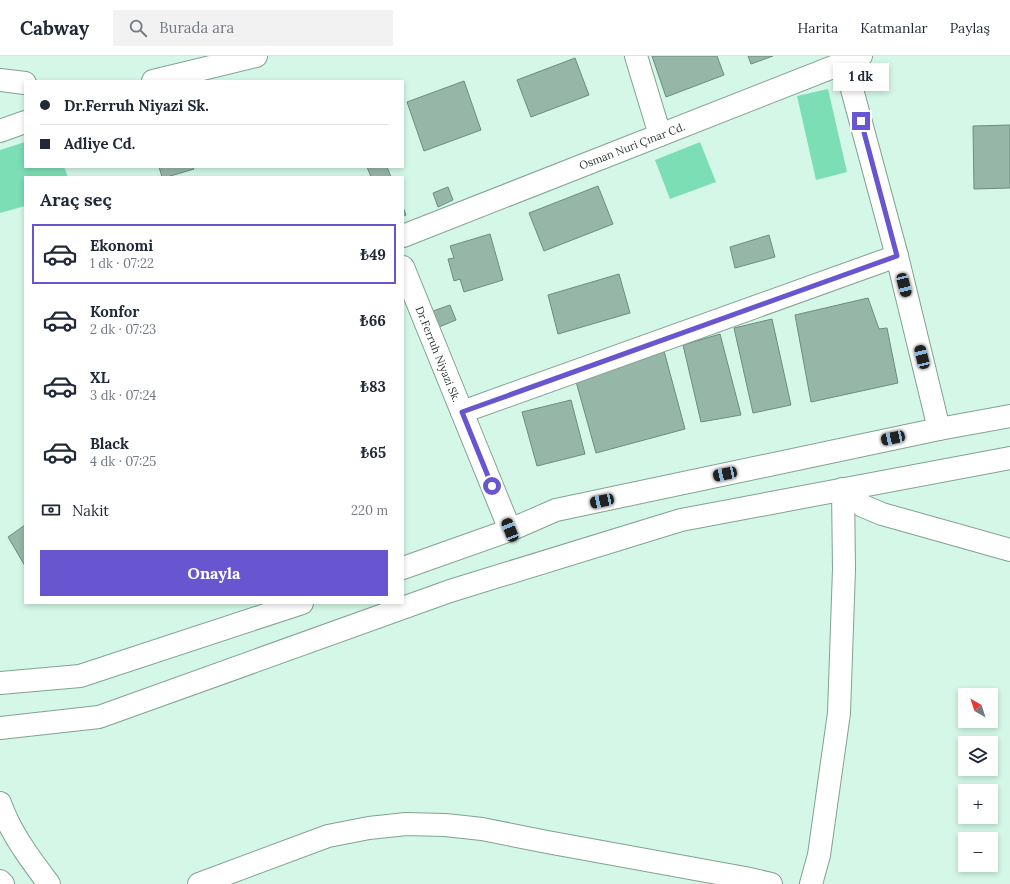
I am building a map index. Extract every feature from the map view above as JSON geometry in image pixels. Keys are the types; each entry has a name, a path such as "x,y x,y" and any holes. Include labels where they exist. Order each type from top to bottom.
{"street":[{"path":"157,80 256,56"},
{"path":"636,56 660,135"},
{"path":"849,58 939,429"},
{"name":"Osman Nuri Çınar Cd.","path":"404,236 660,135 849,58"},
{"path":"0,80 24,83"},
{"path":"0,131 24,122"},
{"path":"462,412 897,256"},
{"name":"Dr.Ferruh Niyazi Sk.","path":"404,269 510,530"},
{"path":"404,568 510,530 556,510 939,429 1010,416"},
{"path":"0,728 99,718 457,588 681,520 1010,458"},
{"path":"843,489 863,506 882,514 1010,550"},
{"path":"811,884 819,856 839,713 844,569 843,489"},
{"path":"0,683 80,676 299,604"},
{"path":"0,803 11,829 49,884"},
{"path":"199,884 328,836 369,828 406,824 445,825 482,829 771,884"},
{"path":"0,881 3,884"}],"green space":[{"path":"828,89 847,172 816,180 797,96"},
{"path":"24,142 24,168 64,168 68,176 24,176 24,206 0,213 0,150"},
{"path":"700,142 716,182 670,199 655,160"}],"building":[{"path":"652,56 717,56 724,75 666,97"},
{"path":"748,56 773,56 751,64"},
{"path":"575,58 589,95 531,117 517,80"},
{"path":"464,81 481,130 424,151 407,102"},
{"path":"1010,125 1010,188 974,189 973,126"},
{"path":"159,168 194,169 170,176 162,176"},
{"path":"367,168 387,168 391,176 371,176"},
{"path":"598,186 613,224 544,251 529,213"},
{"path":"448,187 453,200 438,207 433,193"},
{"path":"490,234 503,280 464,292 460,279 454,281 448,259 454,258 450,246"},
{"path":"769,235 775,257 735,268 730,247"},
{"path":"619,274 630,313 558,334 548,295"},
{"path":"868,298 879,329 887,328 898,383 811,402 795,315"},
{"path":"450,305 456,320 439,327 433,311"},
{"path":"772,319 791,405 753,413 734,328"},
{"path":"720,334 741,415 701,422 683,345"},
{"path":"664,351 685,429 596,453 575,378"},
{"path":"571,400 585,454 537,466 522,412"},
{"path":"24,526 24,564 8,537"}],"route":[{"path":"492,486 462,412 897,256 861,121"}]}
